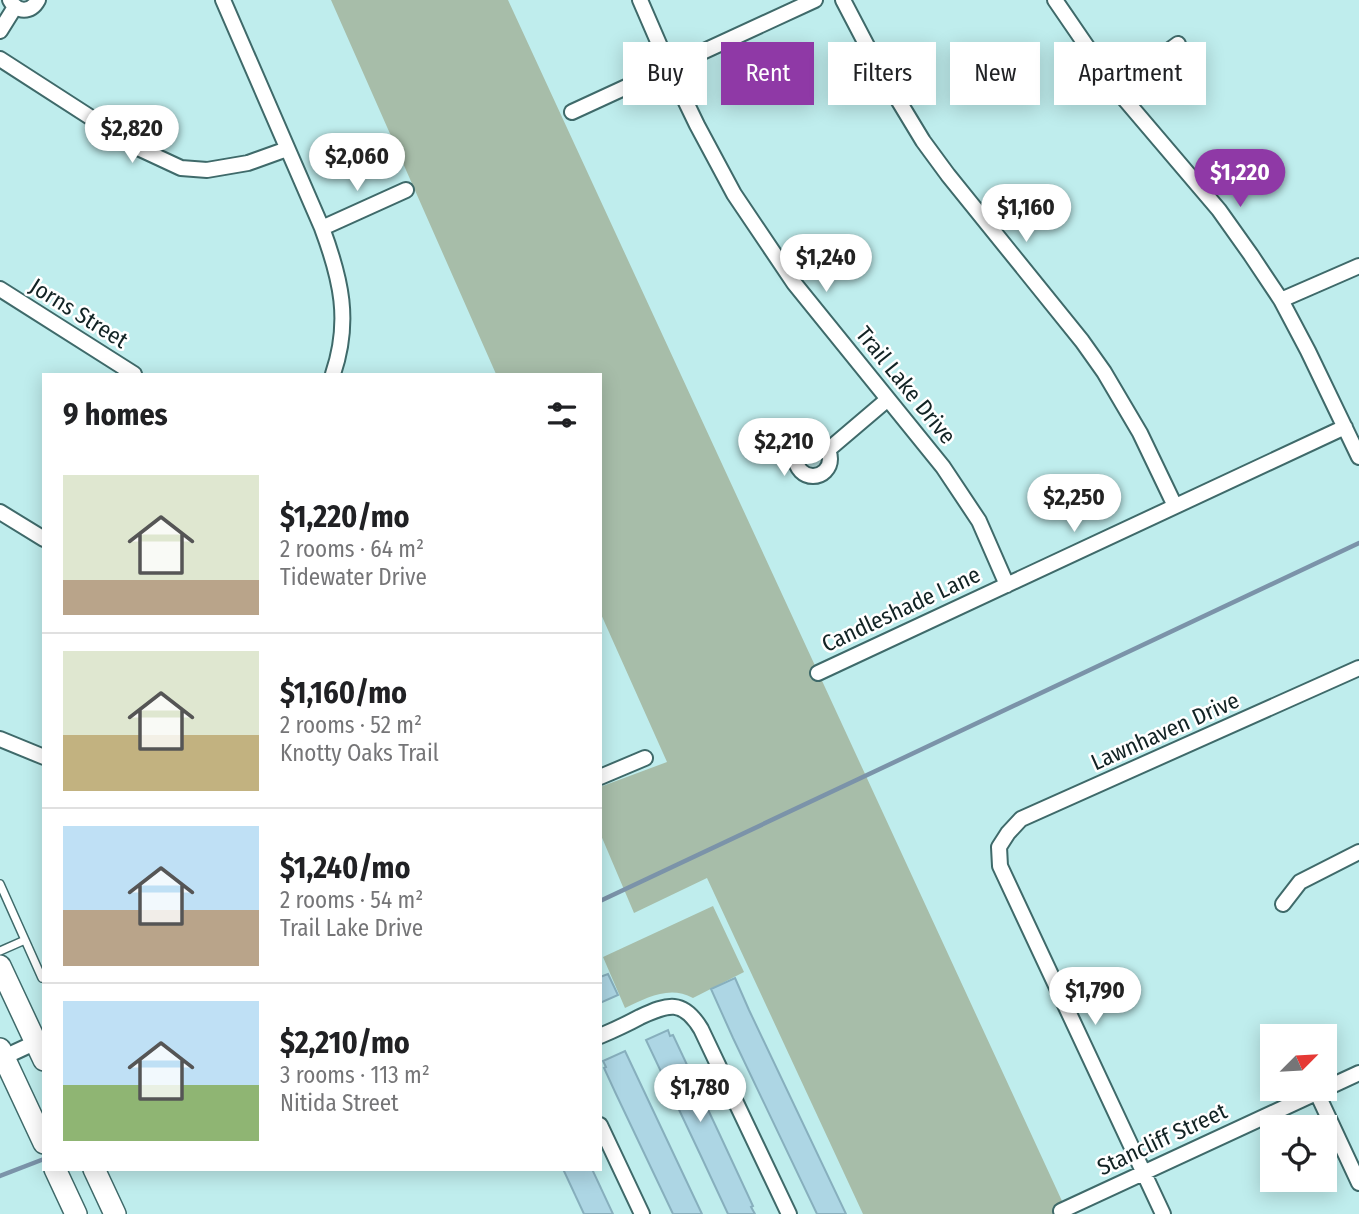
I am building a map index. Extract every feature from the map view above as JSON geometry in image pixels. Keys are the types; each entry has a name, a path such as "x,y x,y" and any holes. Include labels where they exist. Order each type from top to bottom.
{"main road":[{"path":"0,966 41,1047"},
{"path":"1,1055 42,1139"},
{"path":"95,1171 115,1214"},
{"path":"58,1174 76,1214"}],"street":[{"path":"0,31 12,4 25,10 34,6 38,0"},
{"path":"223,0 323,228 341,283 343,306 339,357 333,373"},
{"name":"Trail Lake Drive","path":"640,0 658,42"},
{"path":"707,50 816,0"},
{"path":"843,0 877,65 923,141 1104,372 1140,433 1175,506"},
{"path":"1055,0 1084,42"},
{"path":"0,59 138,148 181,168 207,170 248,163 288,149"},
{"path":"572,112 623,88"},
{"name":"Trail Lake Drive","path":"687,105 734,194 794,283 943,467 978,521 1007,585"},
{"path":"1130,105 1219,210 1281,300 1359,457"},
{"path":"323,228 405,190"},
{"path":"1281,300 1359,266"},
{"name":"Jorns Street","path":"0,289 132,373"},
{"path":"828,450 888,399"},
{"name":"Candleshade Lane","path":"818,673 1345,426"},
{"path":"0,512 42,538"},
{"name":"Lawnhaven Drive","path":"1144,1173 1000,866 999,847 1021,819 1359,668"},
{"path":"0,739 42,756"},
{"path":"602,776 645,758"},
{"path":"1283,904 1300,881 1359,852"},
{"path":"602,1035 660,1008 674,1006 690,1014 701,1029 789,1214"},
{"path":"1,1055 41,1047"},
{"name":"Stancliff Street","path":"1337,1083 1359,1073"},
{"name":"Stancliff Street","path":"1061,1211 1300,1101"},
{"path":"1321,1101 1359,1183"},
{"path":"602,1129 642,1214"},
{"path":"1144,1173 1163,1214"}],"lane":[{"path":"0,884 4,902 42,978"},
{"path":"0,951 25,940"}],"green space":[{"path":"331,0 508,0 1068,1214 863,1214 707,878 634,913 602,838 602,786 667,762 602,616 602,373 496,373"},
{"path":"713,906 744,972 693,998 684,994 658,994 625,1008 603,957"}],"building":[{"path":"608,974 618,995 602,1002 602,976"},
{"path":"735,978 846,1214 817,1214 733,1038 711,989"},
{"path":"668,1030 670,1036 673,1035 755,1214 728,1214 646,1040"},
{"path":"625,1051 702,1214 673,1214 616,1094 603,1061"},
{"path":"564,1171 593,1171 613,1214 584,1214"}],"waterway":[{"path":"602,900 1359,543"},
{"path":"0,1176 42,1160"}]}
